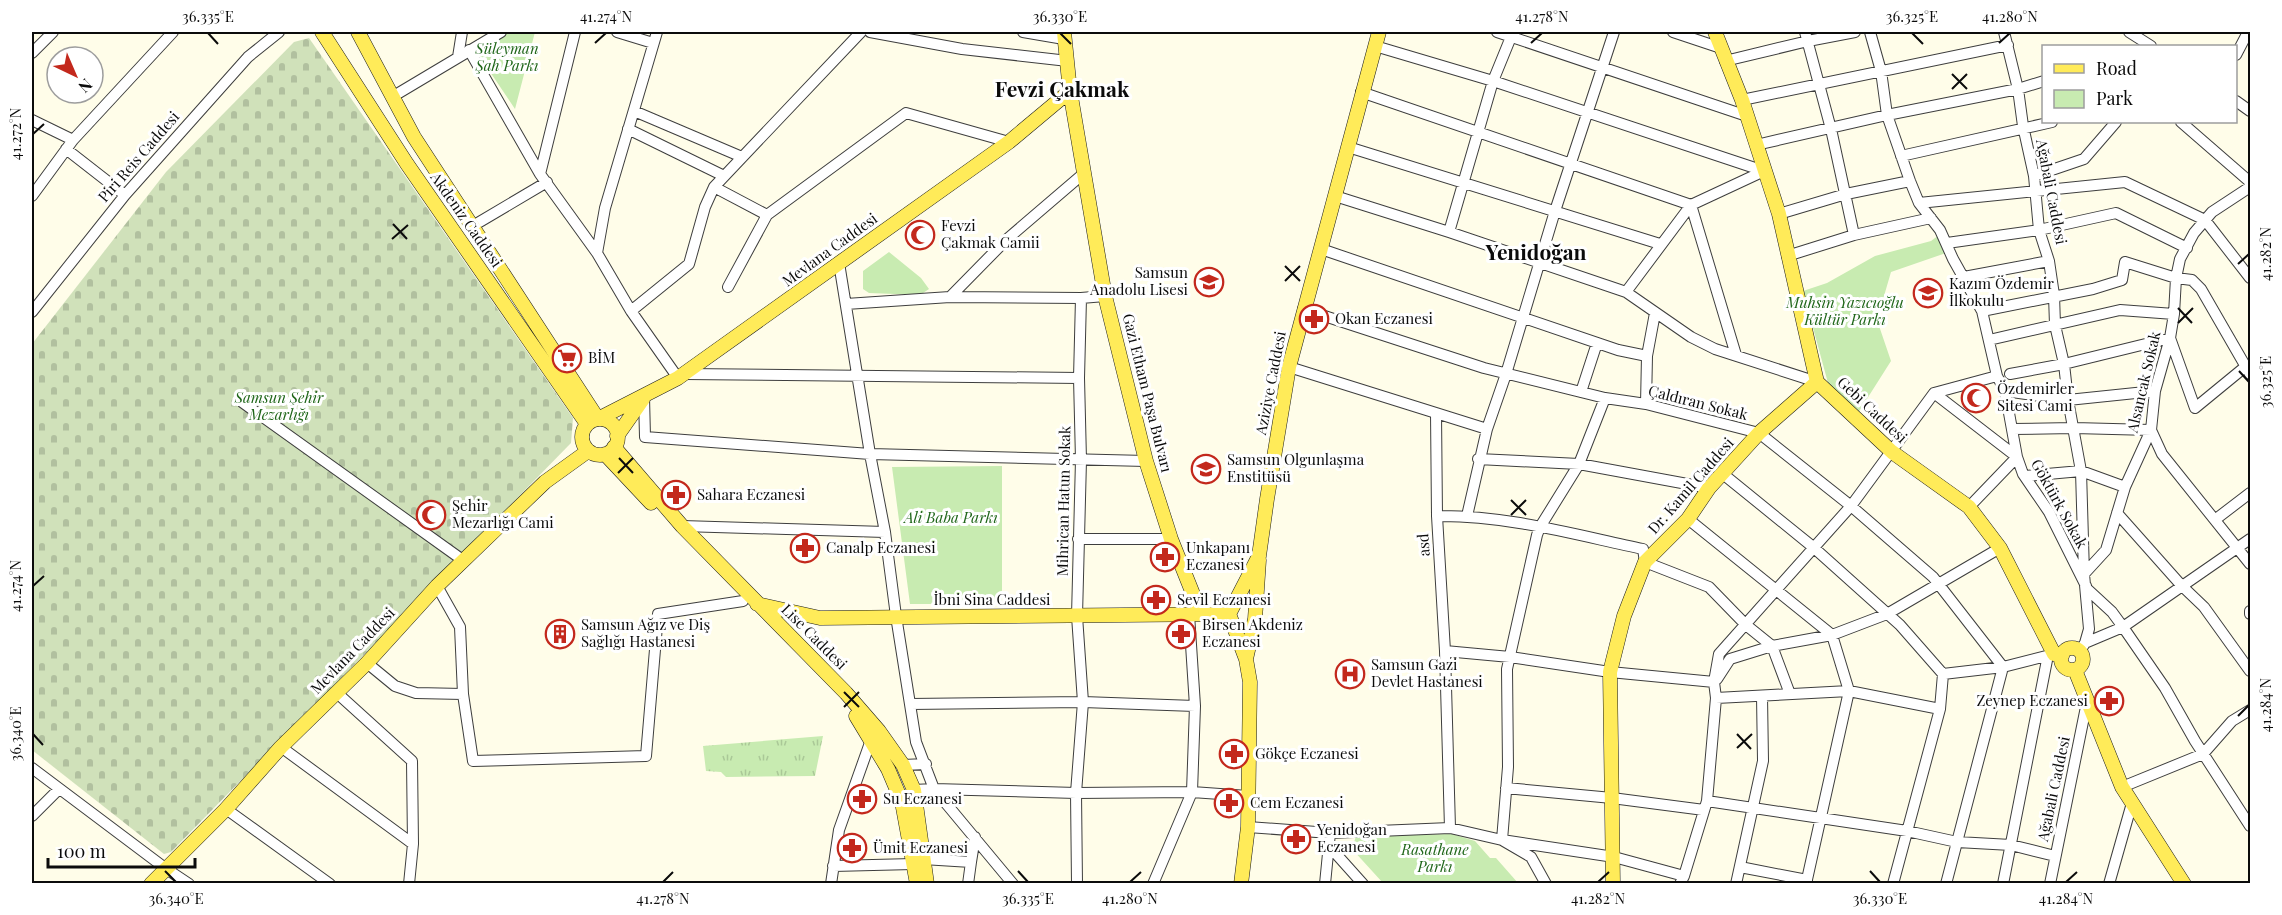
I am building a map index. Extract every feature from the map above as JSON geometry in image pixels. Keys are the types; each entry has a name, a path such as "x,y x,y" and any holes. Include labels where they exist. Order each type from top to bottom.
{"main road":[{"name":"Akdeniz Caddesi","path":"322,32 407,164 593,421"},
{"name":"Akdeniz Caddesi","path":"358,32 414,137 593,421"},
{"name":"Aziziye Caddesi","path":"1230,614 1259,556 1289,367 1378,32"},
{"name":"Gebi Caddesi","path":"1715,32 1742,100 1779,214 1817,382 1892,452 1969,507 2000,549 2054,655 2064,667 2075,670"},
{"name":"Gazi Etham Paşa Bulvarı","path":"1064,35 1083,174 1105,296 1146,461 1195,614"},
{"name":"Mevlana Caddesi","path":"593,421 682,376 1009,142 1070,91"},
{"name":"Dr. Kamil Caddesi","path":"1613,884 1610,672 1624,616 1645,562 1688,519 1709,488 1759,433 1817,382"},
{"path":"612,446 614,425 604,419 593,421 582,434 585,446 593,454 612,446 644,397"},
{"name":"Mevlana Caddesi","path":"151,884 226,809 281,747 367,663 438,586 544,482 585,446"},
{"name":"Lise Caddesi","path":"612,446 750,602 860,720 888,769 902,802 918,861 927,884"},
{"name":"Lise Caddesi","path":"612,446 750,602 846,693 879,731 903,765 914,790 917,884"},
{"path":"1246,659 1255,619 1259,556"},
{"name":"İbni Sina Caddesi","path":"750,602 820,618 1230,614"},
{"path":"1230,614 1246,659 1251,682 1248,827 1241,884"},
{"path":"2054,655 2083,647 2083,662 2075,670 2122,787 2184,884"}],"street":[{"path":"32,53 53,32"},
{"path":"32,196 70,145 173,32"},
{"name":"Piri Reis Caddesi","path":"32,312 125,195 241,66 279,32"},
{"path":"458,57 462,32"},
{"path":"471,227 543,178 575,32"},
{"path":"617,32 653,43"},
{"path":"597,253 605,208 657,32"},
{"path":"631,311 689,264 705,207 714,187 861,32"},
{"path":"870,32 962,49 1068,61"},
{"path":"1023,32 1064,35"},
{"path":"1497,32 1512,34 1747,116"},
{"path":"1467,516 1478,459 1487,429 1614,32"},
{"path":"1673,32 1721,48"},
{"path":"1725,61 1807,36 1855,32"},
{"name":"Göktürk Sokak","path":"1870,32 1881,71 1887,115 1910,181 1919,203 1947,243 1953,259 1982,311 1997,376 2005,391 2017,457 2025,476 2049,512 2086,587"},
{"name":"Ağabali Caddesi","path":"2004,32 2018,89 2034,176 2039,230 2049,261 2055,325 2074,428 2080,471 2084,574"},
{"path":"2129,32 2149,45"},
{"path":"2237,51 2248,32"},
{"path":"392,97 497,33"},
{"path":"1449,232 1493,81 1512,34"},
{"path":"1807,36 1831,129 1854,235"},
{"path":"1742,100 2008,45"},
{"path":"1375,46 1493,81 1764,171"},
{"path":"469,50 543,178 597,253 631,311 682,376 1079,378"},
{"path":"1756,145 1887,115 2018,89 2042,81"},
{"path":"1361,92 1691,205"},
{"path":"2237,102 2250,111"},
{"path":"633,111 742,157"},
{"path":"728,287 767,215 906,113 1009,142"},
{"path":"32,120 70,145 125,195"},
{"path":"1901,156 2023,126 2045,123"},
{"path":"2034,176 2084,159 2115,123"},
{"path":"2188,124 2250,182"},
{"path":"628,129 724,176"},
{"path":"1348,147 1660,244"},
{"path":"1626,292 1691,205 1764,171"},
{"path":"950,297 1006,240 1083,174"},
{"path":"1779,214 1846,194 1910,181"},
{"path":"1919,203 2126,182 2205,220 2250,278"},
{"path":"714,187 767,215"},
{"name":"Alsancak Sokak","path":"2084,574 2106,550 2125,487 2151,430 2155,391 2170,338 2180,259 2212,212 2250,187"},
{"path":"1335,196 1626,292 1691,337 1715,349 1817,382"},
{"path":"1691,205 1736,355"},
{"path":"1947,243 2039,230 2116,213 2187,248"},
{"path":"1787,256 1854,235 1931,218"},
{"path":"1321,249 1597,343 1647,356"},
{"path":"1964,277 2049,261"},
{"path":"1982,311 2093,289 2122,280 2125,262 2176,278 2192,280 2200,288 2248,371 2195,408 2170,338 2064,364 2010,374"},
{"path":"839,264 885,532 916,742 934,789 1014,884"},
{"path":"846,304 950,297 1081,298 1105,296"},
{"name":"Mihrican Hatun Sokak","path":"1077,884 1076,793 1083,702 1077,616 1081,460 1079,378 1081,298"},
{"name":"Çaldıran Sokak","path":"1303,309 1506,374 1605,398 1646,404 1759,433 1851,506 1933,577 2003,668"},
{"path":"1989,340 2120,310 2174,314"},
{"path":"1646,404 1647,356 1655,313"},
{"path":"1581,392 1597,343"},
{"path":"1289,367 1487,429"},
{"path":"1248,827 1330,833 1449,828 1502,840 1614,857 1682,880 1706,806 1716,698 1714,682 1719,654 1851,506 1934,393 1997,376"},
{"path":"2005,391 2068,400 2155,391"},
{"path":"1934,393 2017,457 1969,507"},
{"path":"644,397 645,437 870,454 1146,461"},
{"path":"1502,840 1508,767 1507,669 1540,527 1580,464 1605,398"},
{"path":"243,402 464,561"},
{"name":"asd","path":"1436,413 1437,516 1445,651 1449,828"},
{"path":"2012,429 2151,430 2162,454 2250,564"},
{"path":"1478,459 1580,464 1709,488"},
{"path":"2025,476 2080,471 2125,487"},
{"path":"1723,474 1814,547 1900,625 1943,674 1940,709 1893,884"},
{"path":"2216,519 2250,493"},
{"path":"2117,513 2181,585 2204,607 2250,670"},
{"path":"1437,516 1467,516 1540,527 1643,549 1645,562 1709,587 1746,625 1772,646 1790,694"},
{"path":"1688,519 1832,635 1849,691 1806,882 1740,867"},
{"path":"682,526 885,532"},
{"path":"1078,539 1171,539"},
{"path":"2083,647 2123,627 2181,585 2239,549 2250,539"},
{"path":"1714,682 1731,659 1772,646 1832,635 1887,614 2000,549"},
{"path":"2083,647 2089,629 2084,574"},
{"path":"438,586 460,627 463,694 473,761 646,756 658,614 750,602"},
{"path":"2086,587 2112,612 2123,627 2250,826"},
{"path":"1153,884 1192,792 1195,614"},
{"path":"1445,651 1510,657 1610,672 1714,682"},
{"path":"1943,674 2003,668 2054,655 2003,884"},
{"path":"367,663 395,686 416,693 463,694"},
{"path":"1946,884 2003,668"},
{"path":"1716,698 1849,691 1940,709"},
{"path":"337,693 412,761 413,844 409,884"},
{"path":"1736,884 1763,761 1762,696"},
{"name":"Ağabali Caddesi","path":"2050,884 2087,701"},
{"path":"910,704 1083,702 1195,706"},
{"path":"2122,787 2203,754 2232,721 2250,710"},
{"path":"831,884 839,830 871,740"},
{"path":"281,747 413,844"},
{"path":"903,765 926,764"},
{"path":"32,768 189,884"},
{"path":"1506,788 1753,808 1907,831 1957,842 2011,845 2055,856"},
{"path":"32,816 59,789"},
{"path":"914,790 1076,793 1192,792 1248,796"},
{"path":"2109,884 2132,803"},
{"path":"226,809 330,884"},
{"path":"1325,884 1330,833"},
{"path":"969,884 975,837"},
{"path":"1502,840 1531,857 1546,884"},
{"path":"1329,846 1364,884"},
{"path":"832,866 918,861 971,862"}],"green space":[{"name":"Süleyman Şah Parkı","path":"510,32 535,32 515,109 480,57 480,48"},
{"name":"Samsun Şehir Mezarlığı","path":"309,38 573,418 571,443 171,852 164,854 32,750 32,344 166,172 294,42"},
{"name":"Muhsin Yazıcıoğlu Kültür Parkı","path":"1939,235 1946,253 1891,272 1877,320 1891,361 1858,413 1840,399 1828,383 1803,291 1827,283 1875,256 1931,241"},
{"path":"889,252 921,278 929,289 920,295 869,293 863,289 863,271"},
{"name":"Ali Baba Parkı","path":"1002,466 1002,604 910,604 892,467"},
{"path":"823,736 815,776 726,777 721,772 706,771 703,746"},
{"name":"Rasathane Parkı","path":"1452,834 1475,841 1490,858 1496,858 1518,883 1383,883 1352,849 1356,836"}],"place":[{"name":"Fevzi Çakmak Camii","path":"920,235"},
{"name":"Samsun Anadolu Lisesi","path":"1209,282"},
{"name":"Kazım Özdemir İlkokulu","path":"1928,293"},
{"name":"Okan Eczanesi","path":"1314,319"},
{"name":"BİM","path":"567,358"},
{"name":"Özdemirler Sitesi Cami","path":"1976,398"},
{"name":"Samsun Olgunlaşma Enstitüsü","path":"1206,469"},
{"name":"Sahara Eczanesi","path":"676,495"},
{"name":"Şehir Mezarlığı Cami","path":"431,515"},
{"name":"Canalp Eczanesi","path":"805,548"},
{"name":"Unkapanı Eczanesi","path":"1165,557"},
{"name":"Sevil Eczanesi","path":"1156,600"},
{"name":"Samsun Ağız ve Diş Sağlığı Hastanesi","path":"560,634"},
{"name":"Birsen Akdeniz Eczanesi","path":"1181,634"},
{"name":"Samsun Gazi Devlet Hastanesi","path":"1350,674"},
{"name":"Zeynep Eczanesi","path":"2109,701"},
{"name":"Gökçe Eczanesi","path":"1234,754"},
{"name":"Su Eczanesi","path":"862,799"},
{"name":"Cem Eczanesi","path":"1229,803"},
{"name":"Yenidoğan Eczanesi","path":"1296,839"},
{"name":"Ümit Eczanesi","path":"852,848"}],"district":[{"name":"Fevzi Çakmak","path":"1062,90"},
{"name":"Yenidoğan","path":"1536,253"}]}
